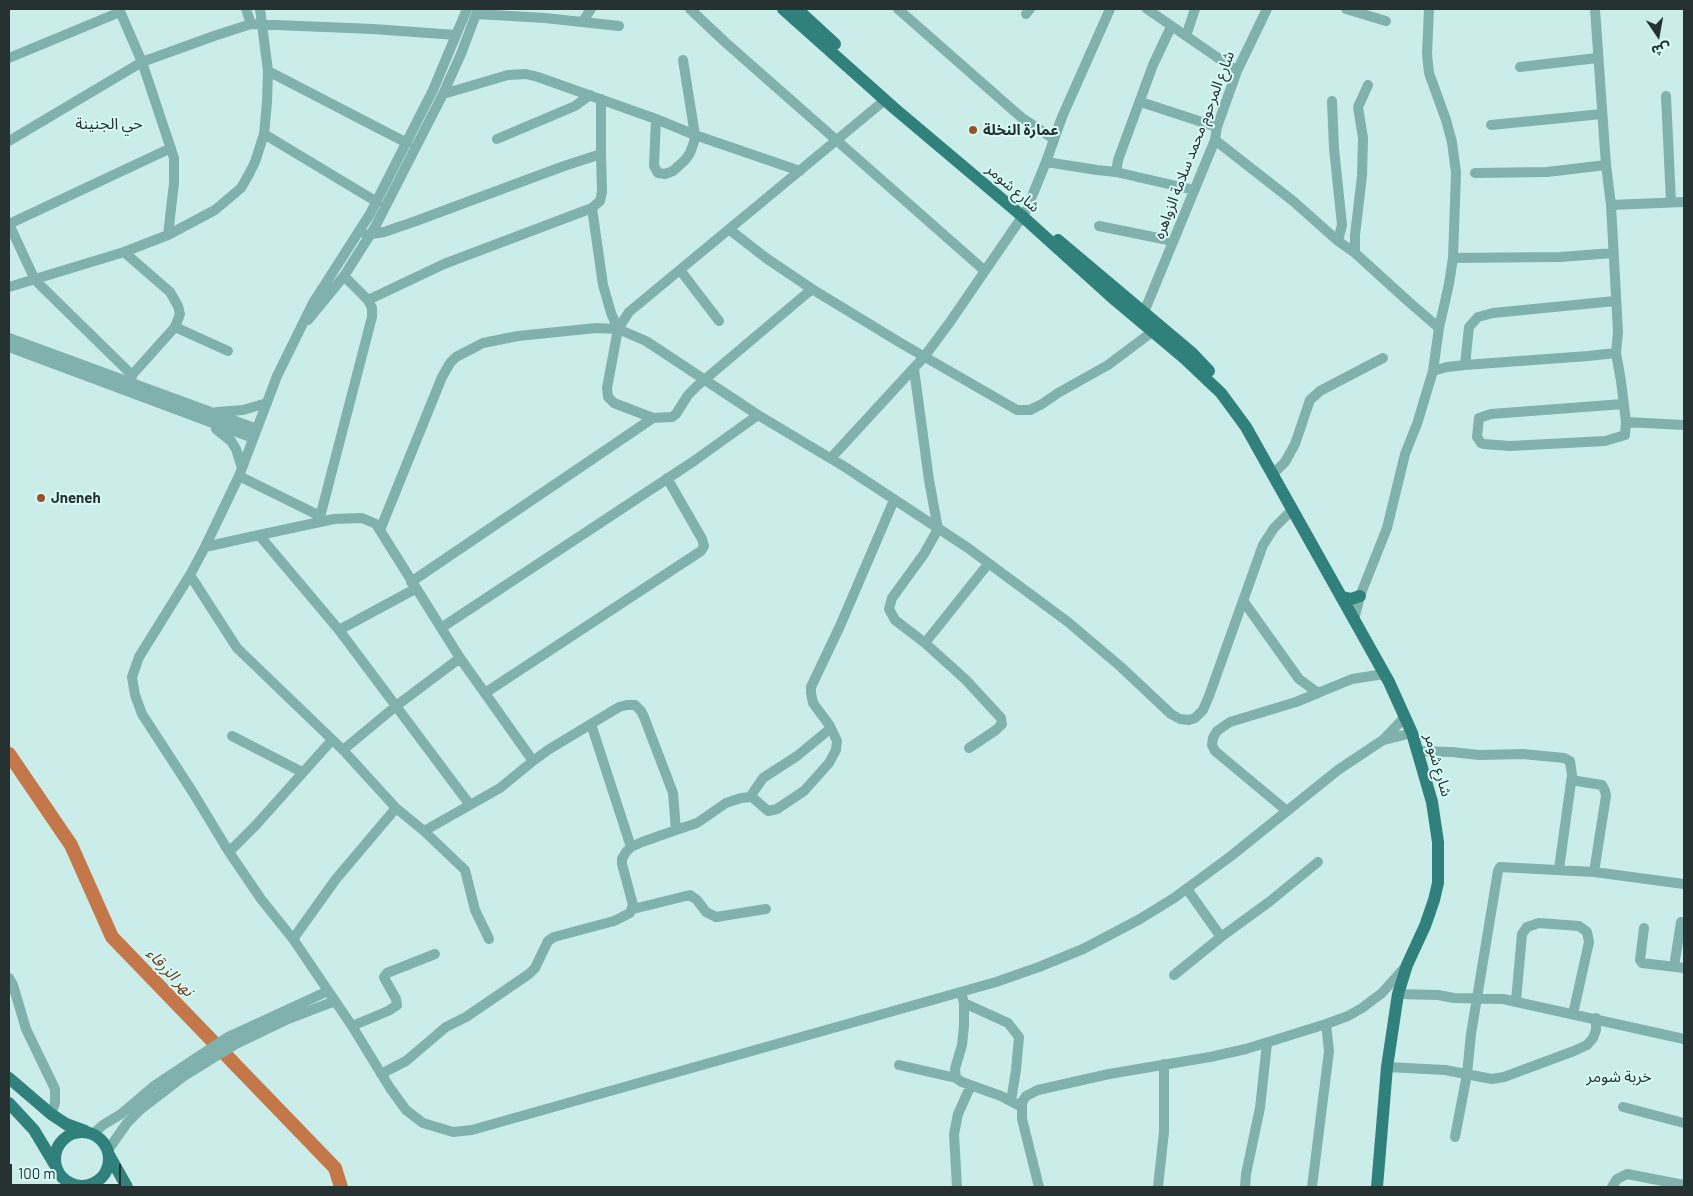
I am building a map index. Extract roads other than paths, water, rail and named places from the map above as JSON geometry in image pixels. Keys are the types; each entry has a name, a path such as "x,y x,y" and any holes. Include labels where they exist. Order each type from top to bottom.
{"main road":[{"name":"شارع شومر","path":"783,9 886,100 1024,214 1142,316 1202,363 1246,427 1384,674 1412,733 1436,820 1438,883 1425,926 1407,965 1398,994 1388,1067 1377,1187"},
{"name":"شارع شومر","path":"797,9 892,96 1008,194 1024,214"},
{"name":"شارع شومر","path":"1142,316 1152,332 1209,380 1221,393"},
{"path":"1341,597 1351,599 1360,596"},
{"path":"9,1078 51,1114 66,1124 90,1133 102,1140 126,1187"},
{"path":"9,1104 34,1130 63,1177 79,1186 88,1185 98,1180 106,1172 108,1153"},
{"path":"57,1168 56,1151 62,1141 71,1134 90,1133"}],"street":[{"path":"246,9 251,24"},
{"path":"9,287 124,252 168,235 215,210 241,188 255,162 264,134 268,71 261,9"},
{"path":"467,9 433,90 377,202 313,303 277,376 241,472 205,547 190,575 139,657 132,677 138,704 148,724 229,852 261,899 293,939 406,1110 423,1123 454,1132 472,1130 961,992 1039,968 1083,949 1140,919 1186,889 1338,770 1383,740 1405,716"},
{"path":"545,18 551,9"},
{"path":"583,22 591,9"},
{"path":"690,9 985,271"},
{"path":"898,9 1022,118 1054,139"},
{"path":"831,458 924,357 1024,214 1046,162 1062,117 1110,9"},
{"path":"1147,9 1237,71"},
{"path":"1186,36 1195,9"},
{"name":"شارع المرحوم محمد سلامة الزواهره","path":"1142,316 1215,140 1217,127 1237,71 1267,9"},
{"path":"1346,9 1386,21"},
{"path":"1354,620 1360,596 1387,528 1405,454 1434,371 1439,328 1453,258 1456,174 1452,142 1429,73 1427,54 1429,9"},
{"path":"1594,9 1606,165 1611,205 1618,332 1616,353 1622,381 1626,432 1625,435 1605,440 1510,446 1484,444 1477,437 1479,418 1491,414 1623,404"},
{"path":"9,58 119,10 142,62 172,148 174,183 168,235"},
{"path":"301,328 344,276 370,235 443,94 477,11 619,26"},
{"path":"9,141 142,62 220,33 251,24 373,29 456,35"},
{"path":"1116,172 1118,160 1141,102 1153,65 1171,27"},
{"path":"1520,67 1598,58"},
{"path":"656,119 655,170 662,174 669,173 685,160 693,147 695,135 683,60"},
{"path":"268,71 406,143"},
{"path":"443,94 508,75 520,74 538,77 695,135 800,171"},
{"path":"1355,253 1355,235 1362,176 1363,138 1358,107 1368,85"},
{"path":"497,139 575,106 590,95"},
{"path":"1666,96 1671,202"},
{"path":"368,300 444,264 592,208 600,201 602,192 601,99"},
{"path":"812,289 704,380 688,395 676,414 665,418 653,418 614,403 608,397 607,388 618,329 629,312 730,230 836,139 886,100"},
{"path":"1332,101 1334,148 1342,225 1338,241"},
{"path":"1141,102 1217,127"},
{"path":"1491,125 1602,114"},
{"path":"264,134 377,202"},
{"path":"1215,140 1293,201 1338,241 1355,253 1439,328"},
{"path":"131,384 35,280 9,224 172,148"},
{"path":"358,234 370,235 416,221 601,154"},
{"path":"1046,162 1116,172 1194,190"},
{"path":"1475,173 1547,172 1606,165"},
{"path":"1611,205 1684,202"},
{"path":"592,208 600,274 611,313 618,329"},
{"path":"1099,226 1173,241"},
{"path":"730,230 766,258 812,289 924,357 1017,410 1030,410 1108,365 1152,332"},
{"path":"124,252 170,292 180,311 179,320 175,327 131,384"},
{"path":"1453,258 1613,253"},
{"path":"680,270 719,320"},
{"path":"320,518 372,317 372,308 368,300 344,276"},
{"path":"1465,365 1469,327 1478,317 1493,313 1615,301"},
{"path":"175,327 228,351"},
{"path":"380,530 442,377 456,357 483,343 518,336 596,328 618,329 646,341 758,415 831,458 938,529 1068,622 1121,667 1171,714 1180,719 1189,720 1196,718 1203,710 1244,602 1263,545 1274,528 1292,510"},
{"path":"9,338 255,434"},
{"path":"9,347 131,384"},
{"path":"1434,371 1465,365 1616,353"},
{"path":"1272,474 1284,462 1295,444 1310,400 1320,391 1383,358"},
{"path":"914,369 929,480 938,529 932,543 892,598 889,611 895,620 925,643 966,680 1002,718 1002,724 996,730 969,748"},
{"path":"208,417 244,410 267,403"},
{"path":"441,628 667,478 758,415"},
{"path":"208,417 231,441 236,449 241,472 320,518"},
{"path":"339,630 413,586 653,418"},
{"path":"1626,422 1684,425"},
{"path":"485,693 701,552 704,546 702,539 667,478"},
{"path":"750,796 755,798 764,809 771,812 804,792 830,763 835,754 837,741 831,728 813,703 811,687 840,626 894,500"},
{"path":"205,547 259,535 320,518 362,518 370,521 380,530 413,586 460,658 533,761"},
{"path":"259,535 339,630 470,805"},
{"path":"925,643 988,564"},
{"path":"190,575 237,648 342,750 396,808 424,831 465,870 475,910 489,939"},
{"path":"1244,602 1299,679 1318,693"},
{"path":"342,750 460,658"},
{"path":"1287,811 1215,751 1212,745 1217,731 1230,722 1296,702 1352,679 1384,674"},
{"path":"424,831 500,788 548,750 624,705 635,705 641,711 673,792 676,830"},
{"path":"591,724 631,847"},
{"path":"633,909 622,864 622,859 631,847 697,823 726,803 750,796 763,778 792,760 831,728"},
{"path":"1383,740 1412,733"},
{"path":"232,736 302,772"},
{"path":"229,852 256,825 332,740"},
{"path":"1418,751 1479,755 1523,754 1564,758 1570,761 1572,766 1571,780 1560,869"},
{"path":"1571,780 1602,786 1605,791 1606,796 1594,872"},
{"path":"293,939 324,895 396,808"},
{"path":"1174,975 1318,862"},
{"path":"1455,1137 1500,867 1594,872 1684,884"},
{"path":"1186,889 1221,937"},
{"path":"381,1074 413,1056 434,1036 518,983 535,968 543,948 554,937 614,921 624,917 633,909 690,895 697,900 706,912 716,917 766,909"},
{"path":"1644,928 1640,960 1642,963 1679,968 1682,922"},
{"path":"1516,1001 1522,934 1527,927 1539,923 1579,926 1587,932 1589,942 1573,1014"},
{"path":"352,1026 397,1006 396,999 384,976 387,973 435,954"},
{"path":"1039,1187 1022,1119 1022,1102 1026,1096 1038,1090 1109,1074 1210,1057 1267,1043 1326,1024 1348,1016 1362,1008 1382,992 1407,965"},
{"path":"9,978 13,985 23,1022 55,1089 55,1103 51,1114"},
{"path":"90,1133 121,1114 154,1086 232,1040 328,991"},
{"path":"956,1078 956,1063 962,1044 964,1003 961,992"},
{"path":"1398,994 1503,999 1684,1038"},
{"path":"232,1040 335,1001"},
{"path":"964,1003 972,1005 988,1016 1008,1023 1019,1037 1011,1101"},
{"path":"1388,1067 1445,1070 1492,1078 1504,1077 1574,1052 1586,1045 1593,1038 1596,1030 1596,1018"},
{"path":"1312,1187 1329,1051 1326,1024"},
{"path":"1245,1187 1260,1108 1267,1043"},
{"path":"108,1153 127,1123 141,1109 207,1056"},
{"path":"1158,1187 1164,1132 1164,1064"},
{"path":"899,1065 956,1078 1022,1107"},
{"path":"957,1187 954,1134 958,1114 971,1085"},
{"path":"1623,1107 1684,1123"},
{"path":"1612,1187 1617,1178 1627,1174 1684,1185"}],"waterway":[{"name":"نهر الزرقاء","path":"9,754 71,845 112,937 335,1168 341,1187"}],"place":[{"name":"عمارة النخلة","path":"973,130"},
{"name":"Jneneh","path":"41,498"}],"district":[{"name":"حي الجنينة","path":"109,124"},
{"name":"خربة شومر","path":"1619,1077"}]}
